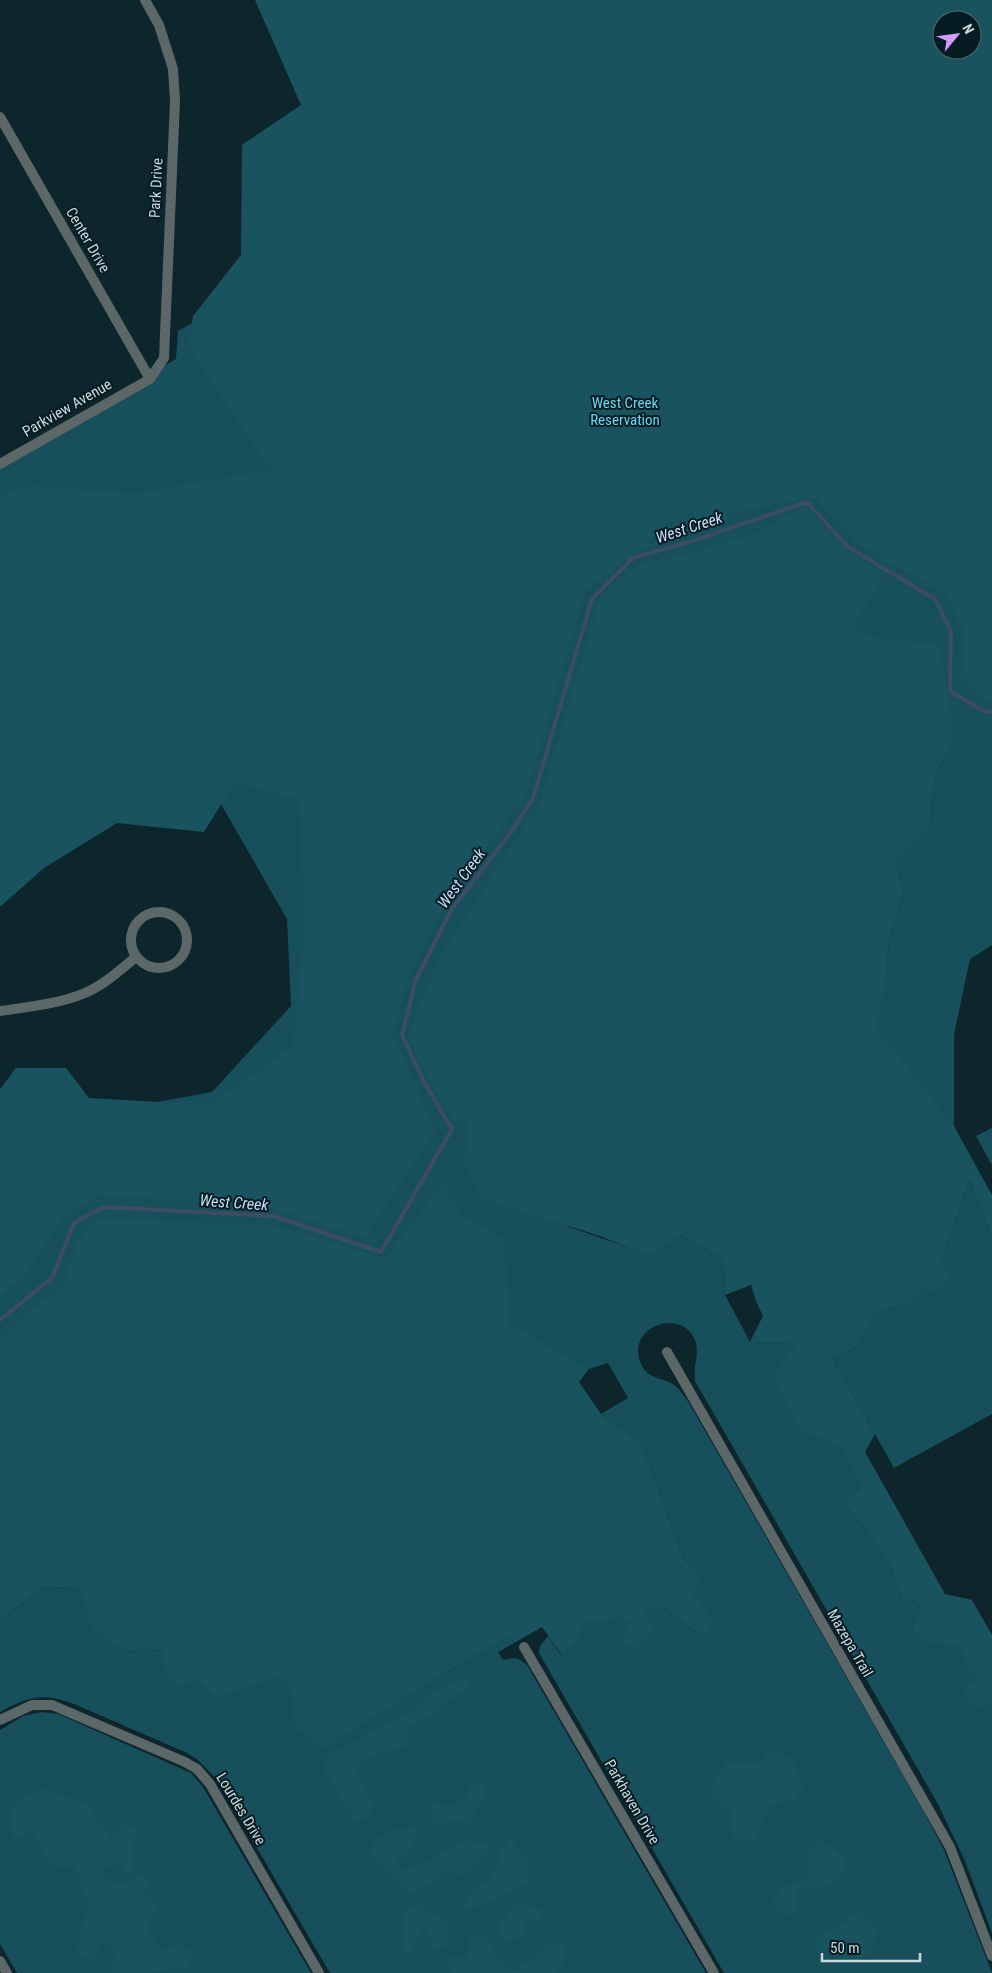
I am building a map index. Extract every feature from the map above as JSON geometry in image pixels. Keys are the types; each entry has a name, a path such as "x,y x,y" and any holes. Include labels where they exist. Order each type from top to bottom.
{"street":[{"name":"Park Drive","path":"145,0 159,25 173,69 175,101 164,358 150,379"},
{"name":"Center Drive","path":"0,117 150,379"},
{"name":"Parkview Avenue","path":"0,464 150,379"},
{"path":"167,913 181,923 186,930 187,945 185,952 170,967 155,968 142,963 136,957 132,950 131,941 136,924 149,914 167,913"},
{"path":"0,1011 46,1004 84,993 106,981 136,957"},
{"name":"Mazepa Trail","path":"668,1352 950,1847 992,1956"},
{"name":"Parkhaven Drive","path":"524,1647 714,1973"},
{"name":"Lourdes Drive","path":"0,1720 32,1705 52,1705 169,1754 197,1769 210,1784 319,1973"},
{"path":"0,1961 7,1973"}],"green space":[{"path":"255,0 992,0 992,702 986,701 961,679 964,633 946,595 855,542 816,497 727,513 729,524 686,532 671,520 645,548 586,589 526,795 446,903 408,977 393,1036 436,1130 364,1238 266,1206 99,1195 62,1218 28,1271 0,1296 0,1089 16,1068 66,1068 89,1098 210,1105 293,1046 304,937 300,800 235,782 204,832 117,823 44,868 0,905 0,496 31,485 132,494 272,469 246,434 189,347 193,316 241,255 242,145 301,105"},
{"name":"West Creek Reservation","path":"992,0 992,945 970,959 954,1034 954,1126 925,1091 564,1225 647,1254 681,1236 722,1258 725,1295 750,1342 799,1343 799,1431 841,1448 861,1487 844,1503 874,1540 892,1570 902,1599 914,1599 921,1610 912,1627 925,1643 962,1647 968,1672 980,1678 972,1707 992,1706 992,1933 965,1861 938,1804 695,1381 697,1348 690,1331 680,1325 669,1323 657,1325 647,1331 640,1340 638,1352 642,1366 648,1373 674,1385 689,1403 924,1812 944,1850 992,1973 724,1973 539,1653 540,1646 548,1636 561,1655 580,1639 586,1621 606,1623 618,1614 629,1623 643,1607 663,1607 702,1636 694,1595 703,1577 683,1558 642,1444 601,1414 628,1398 608,1363 589,1369 576,1362 436,1678 510,1637 514,1643 498,1652 503,1660 516,1658 527,1665 706,1973 330,1973 216,1778 197,1759 185,1752 63,1700 44,1697 36,1698 19,1703 0,1712 0,1621 43,1587 81,1588 127,1652 145,1648 162,1651 215,1699 155,1467 0,1555 0,1131 212,1092 291,1006 287,919 195,759 0,508 0,460 176,359 178,331 285,270 932,23 932,60 982,60 982,10 966,10","holes":["894,684 955,740 935,774 930,828 894,863 905,887 889,940 885,989"]},
{"path":"806,505 845,549 885,574 853,626 876,638 940,644 955,740 935,774 930,828 894,863 905,887 889,940 885,989 876,1028 954,1126 992,1195 992,1239 970,1180 942,1258 950,1283 934,1292 923,1289 911,1305 877,1310 854,1349 833,1359 875,1434 865,1452 945,1594 972,1600 992,1635 992,1706 972,1708 964,1688 979,1678 968,1672 961,1647 924,1643 912,1627 921,1610 914,1599 902,1599 892,1570 874,1540 844,1503 861,1487 841,1448 799,1431 773,1374 798,1343 750,1342 763,1316 751,1285 725,1295 722,1258 681,1236 647,1255 600,1236 483,1199 463,1159 467,1145 467,1117 454,1122 422,1067 408,1035 443,951 539,805 599,601 637,564 683,555 757,533"},
{"path":"992,1128 992,1165 976,1136"},
{"path":"970,1180 992,1239 992,1414 894,1468 833,1359 854,1349 876,1310 911,1305 942,1258"},
{"path":"443,1184 461,1215 503,1239 509,1324 589,1369 579,1382 601,1414 642,1444 683,1558 703,1577 694,1595 714,1622 702,1636 663,1607 644,1607 655,1631 637,1649 623,1643 629,1623 618,1615 606,1623 586,1621 580,1639 562,1655 542,1627 514,1643 510,1637 436,1678 323,1748 295,1727 292,1693 281,1675 215,1699 196,1680 182,1685 168,1677 162,1651 145,1648 127,1652 91,1627 81,1588 43,1587 0,1621 0,1337 63,1284 77,1242 99,1218 271,1225 385,1258"},
{"path":"465,1675 470,1684 440,1709 410,1726 407,1747 379,1753 364,1761 356,1775 374,1805 368,1818 356,1822 323,1769 329,1754 353,1743 413,1709 436,1690"},
{"path":"42,1712 58,1714 191,1773 203,1787 311,1973 17,1973 0,1944 0,1730 23,1716"},
{"path":"772,1748 794,1761 803,1790 794,1800 770,1804 754,1843 732,1837 731,1812 708,1793 726,1762 757,1764"},
{"path":"481,1781 486,1793 468,1824 456,1819 443,1826 430,1822 432,1804 451,1806 466,1798 469,1786"},
{"path":"42,1789 85,1802 93,1811 110,1840 121,1823 137,1828 132,1848 135,1868 129,1875 124,1870 125,1863 105,1868 102,1877 113,1885 127,1882 141,1875 149,1877 149,1883 143,1891 159,1907 147,1928 162,1950 177,1944 196,1953 187,1969 163,1970 152,1973 110,1973 115,1955 104,1940 92,1961 77,1955 80,1931 89,1905 74,1865 61,1868 46,1858 34,1831 13,1838 11,1808 20,1800"},
{"path":"416,1827 414,1846 396,1861 402,1870 424,1863 467,1839 490,1846 483,1860 458,1877 451,1869 408,1895 400,1883 371,1855 374,1840 393,1830"},
{"path":"821,1838 847,1862 839,1878 819,1888 796,1891 797,1911 782,1917 772,1900 785,1887 810,1876 805,1852"},
{"path":"512,1839 529,1863 530,1882 468,1911 462,1906 469,1896 494,1874 500,1851"},
{"path":"517,1902 543,1910 538,1920 526,1921 523,1937 506,1943 498,1927"},
{"path":"420,1904 450,1925 447,1946 432,1950 428,1929 423,1929 411,1956 402,1953 405,1908"},
{"path":"861,1909 878,1933 872,1950 855,1962 840,1958 834,1943 820,1953 812,1941 826,1931 844,1923"},
{"path":"469,1932 488,1938 500,1960 515,1972 547,1944 564,1942 564,1964 555,1973 452,1973 443,1958 469,1958"}],"waterway":[{"name":"West Creek","path":"0,1320 52,1278 74,1223 103,1207 273,1216 381,1252 452,1129 425,1084 402,1035 416,979 452,909 514,828 533,798 592,599 633,558 695,540 807,502 848,547 935,599 951,632 950,691 983,711 992,712"}]}
